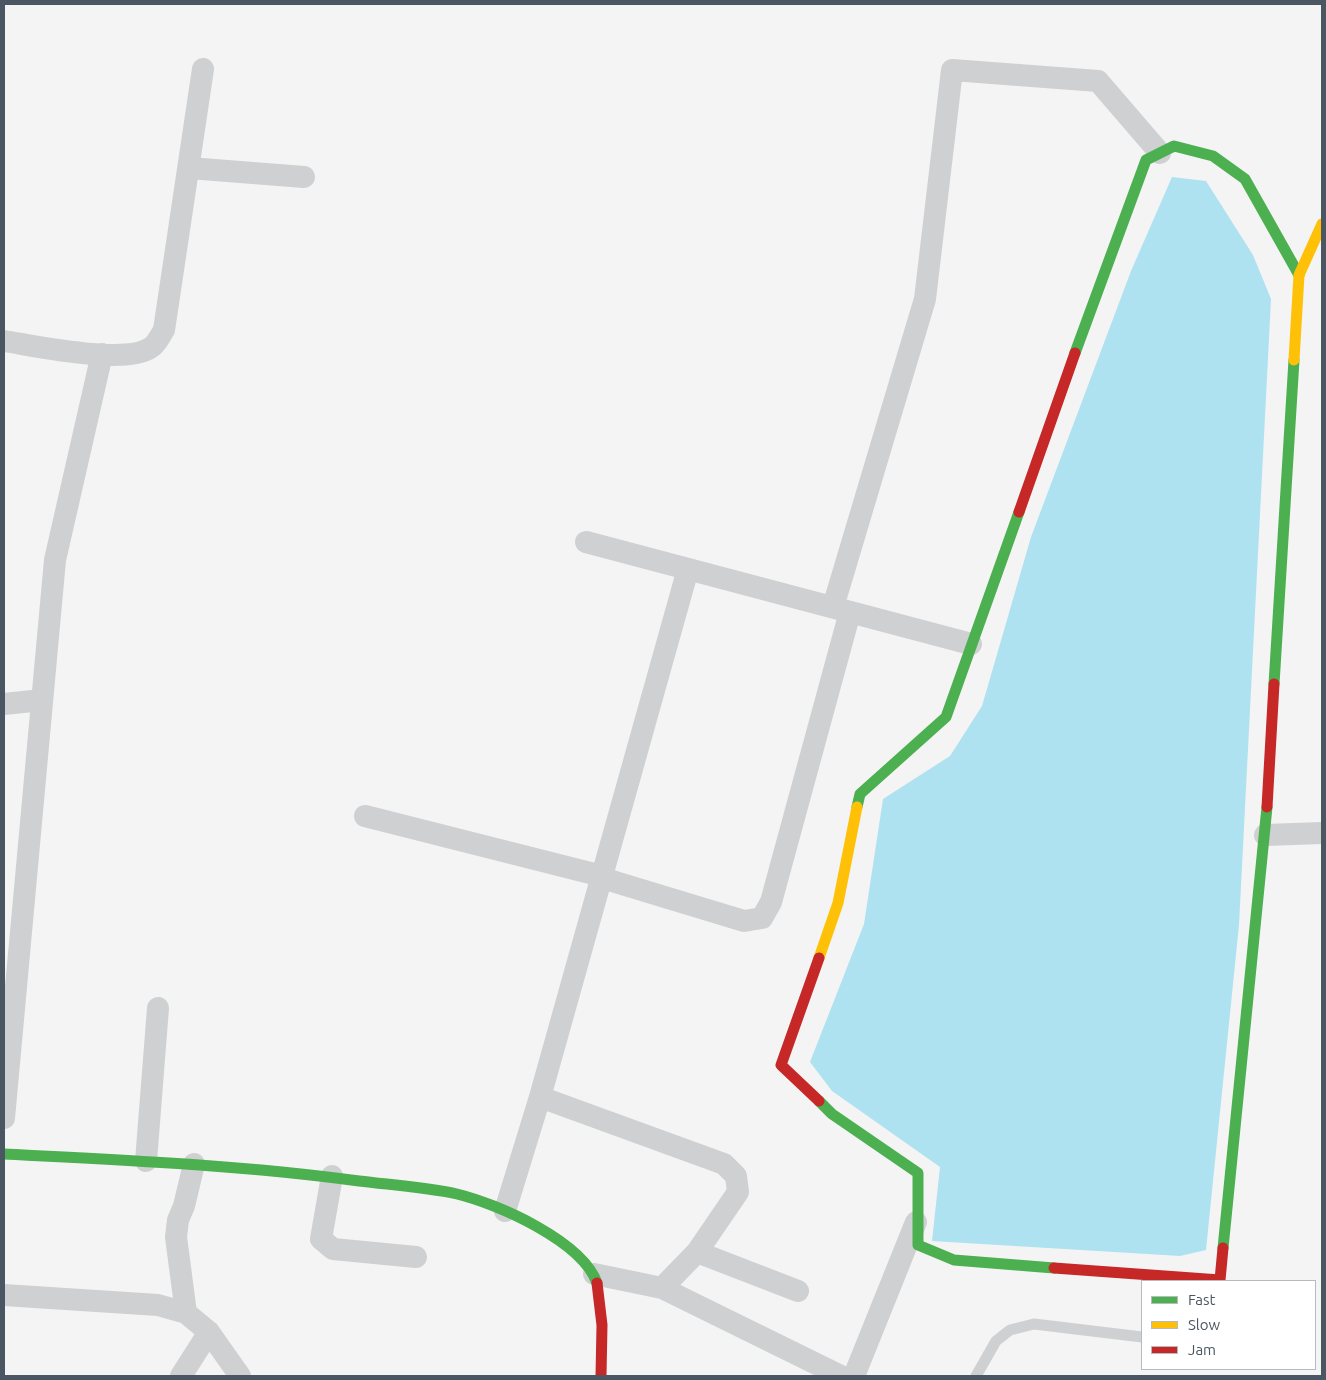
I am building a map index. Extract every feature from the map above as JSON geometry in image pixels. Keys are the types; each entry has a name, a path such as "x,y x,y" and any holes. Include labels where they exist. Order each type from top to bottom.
{"street":[{"path":"4,342 102,354 134,355 152,348 164,330 203,69"},
{"path":"365,816 602,876 612,882 744,921 762,918 771,902 841,610 925,299 952,70 1098,81 1160,153"},
{"path":"1299,276 1245,179 1213,156 1174,146 1146,160 1078,344 946,717 860,794 838,903 781,1065 832,1114 918,1173 918,1245 954,1260 1220,1280 1265,835 1299,276 1322,224"},
{"path":"189,168 304,177"},
{"path":"4,1118 8,1045 55,560 102,354"},
{"path":"586,542 971,644"},
{"path":"505,1211 540,1096 688,569"},
{"path":"4,704 42,700"},
{"path":"1265,835 1322,833"},
{"path":"146,1161 158,1008"},
{"path":"540,1096 724,1164 736,1176 738,1192 698,1252 662,1288"},
{"path":"4,1154 194,1164 332,1176 458,1194 505,1211 567,1246 594,1274 603,1317 601,1376"},
{"path":"186,1313 176,1236 178,1220 184,1206 194,1164"},
{"path":"332,1176 320,1239 333,1249 416,1258"},
{"path":"854,1376 918,1218"},
{"path":"698,1252 798,1291"},
{"path":"594,1274 662,1288 841,1376"},
{"path":"4,1295 158,1305 186,1313 209,1332 240,1376"},
{"path":"181,1376 209,1332"}],"lane":[{"path":"976,1376 996,1340 1010,1330 1034,1324 1141,1337"}],"water":[{"path":"1172,177 1206,181 1253,255 1271,299 1239,925 1206,1250 1180,1256 932,1241 940,1167 832,1091 810,1062 864,924 883,799 950,756 982,706 1031,537 1131,271"}],"traffic: fast":[{"path":"1075,353 1146,160 1174,146 1213,156 1245,179 1299,275"},
{"path":"1274,684 1294,360"},
{"path":"857,807 860,794 946,717 1019,512"},
{"path":"1223,1248 1267,807"},
{"path":"819,1101 832,1114 918,1173 918,1245 954,1260 1054,1268"},
{"path":"4,1154 93,1158 270,1171 421,1188 457,1194 494,1206 537,1226 575,1253 588,1268 597,1283"}],"traffic: slow":[{"path":"1294,360 1299,275 1322,224"},
{"path":"819,958 838,903 857,807"}],"traffic: jam":[{"path":"1019,512 1075,353"},
{"path":"1267,807 1274,684"},
{"path":"819,958 781,1065 819,1101"},
{"path":"1054,1268 1220,1280 1223,1248"},
{"path":"597,1283 602,1325 601,1376"}]}
